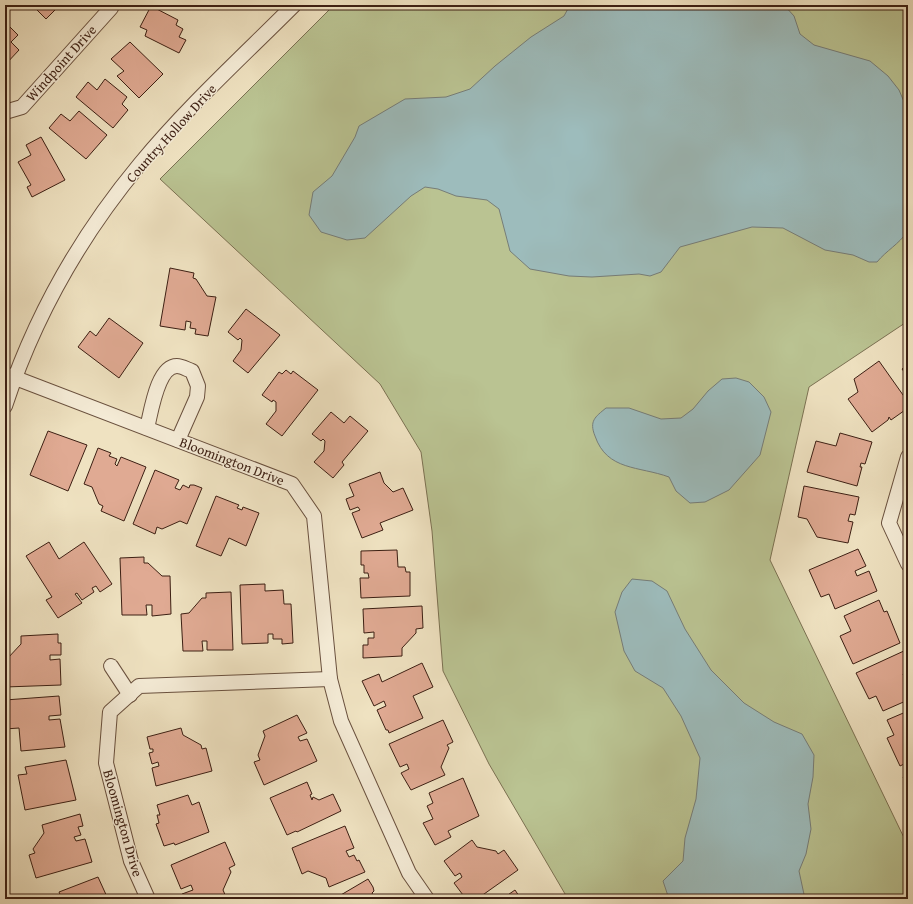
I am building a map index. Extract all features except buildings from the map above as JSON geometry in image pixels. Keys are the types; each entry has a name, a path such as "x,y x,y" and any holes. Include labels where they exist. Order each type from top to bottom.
{"street":[{"name":"Windpoint Drive","path":"5,112 22,107 112,5"},
{"name":"Country Hollow Drive","path":"5,406 10,376 40,317 86,236 140,164 212,87 294,5"},
{"path":"147,428 158,383 167,370 177,366 192,371 198,386 197,396 178,440"},
{"name":"Bloomington Drive","path":"10,376 292,484 314,516 330,679 341,721 409,873 427,899"},
{"path":"908,457 889,522 908,564"},
{"path":"111,666 130,695"},
{"name":"Bloomington Drive","path":"148,899 131,862 106,763 110,712 139,686 330,679"}],"green space":[{"path":"334,5 908,5 908,321 809,387 770,560 908,846 908,899 568,899 489,764 443,671 432,531 421,452 380,384 160,179"}],"water":[{"path":"570,5 784,5 794,16 800,34 814,45 870,61 888,76 899,90 908,111 908,231 877,262 869,262 853,255 825,250 783,228 752,227 680,247 661,272 650,276 639,274 592,277 569,276 530,269 510,251 499,209 487,200 456,196 438,189 425,187 411,196 365,238 347,240 321,232 309,215 313,192 332,176 355,137 359,126 405,99 446,97 470,89 495,66 531,37 564,16"},
{"path":"736,378 749,382 764,397 771,412 760,455 729,490 705,502 690,503 676,491 669,477 625,466 607,456 600,447 593,431 594,420 606,408 629,408 661,419 681,418 693,409 708,391 722,379"},
{"path":"632,579 652,581 667,591 685,629 711,670 744,703 774,722 802,734 814,755 813,777 808,804 811,829 806,854 799,871 805,899 669,899 663,881 683,861 685,838 696,799 700,758 681,716 663,688 635,671 624,651 615,612 622,592"}]}
